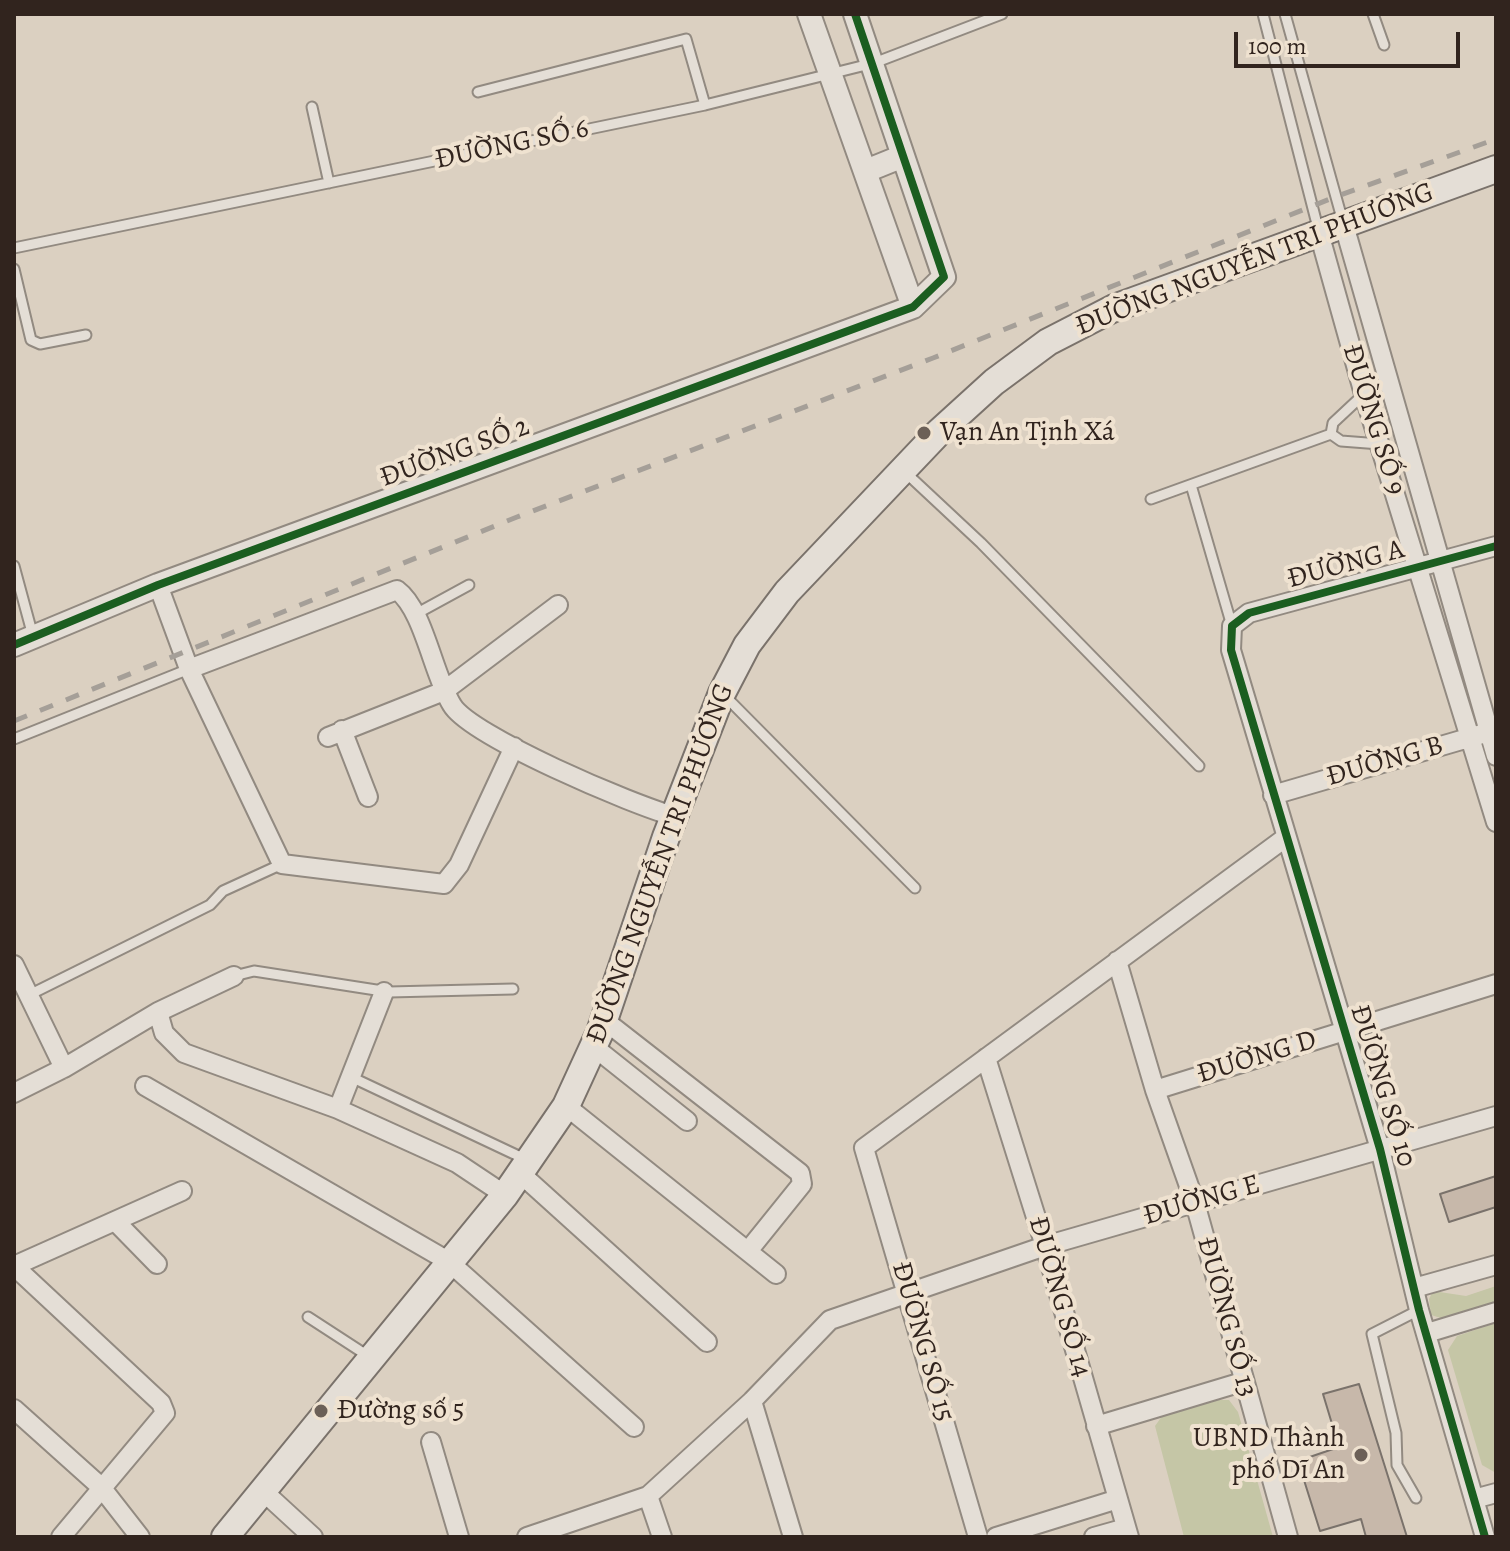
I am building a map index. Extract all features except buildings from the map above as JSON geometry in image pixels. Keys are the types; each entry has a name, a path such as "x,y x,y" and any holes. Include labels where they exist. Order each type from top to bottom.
{"main road":[{"name":"ĐƯỜNG NGUYỄN TRI PHƯƠNG","path":"225,1537 519,1177 566,1106 594,1047 674,816 722,693 747,645 774,606 903,469 994,382 1069,330 1114,308 1496,169"}],"street":[{"path":"809,14 832,71 913,307 944,277 855,14"},
{"path":"866,171 903,156"},
{"name":"ĐƯỜNG SỐ 9","path":"1331,229 1364,394 1496,822"},
{"name":"ĐƯỜNG SỐ 9","path":"1331,229 1492,731 1496,756"},
{"name":"ĐƯỜNG SỐ 2","path":"24,640 158,585 913,307"},
{"name":"ĐƯỜNG A","path":"1232,626 1249,613 1439,564 1496,546"},
{"path":"158,585 189,669 282,864 444,884 459,865 514,747"},
{"path":"189,669 387,591 397,590 404,595 414,615 444,691 458,715 514,747 621,797 674,816"},
{"path":"368,797 335,734 444,691 558,605"},
{"name":"ĐƯỜNG SỐ 10","path":"1232,626 1231,650 1380,1149 1419,1310 1485,1537"},
{"name":"ĐƯỜNG B","path":"1273,795 1492,731"},
{"path":"986,1058 1285,838"},
{"name":"ĐƯỜNG SỐ 13","path":"1117,961 1155,1090 1195,1203 1242,1382 1288,1537"},
{"path":"14,965 64,1068"},
{"path":"14,1093 64,1068 158,1012 234,976"},
{"name":"ĐƯỜNG D","path":"1155,1090 1496,984"},
{"path":"338,1109 384,992"},
{"path":"158,1012 164,1033 184,1053 338,1109 457,1163 519,1177 707,1342"},
{"path":"604,1020 800,1173 802,1184 748,1251"},
{"path":"594,1047 687,1121"},
{"name":"ĐƯỜNG SỐ 15","path":"978,1537 909,1291 864,1148 986,1058"},
{"name":"ĐƯỜNG SỐ 14","path":"986,1058 1045,1246 1128,1532"},
{"path":"145,1086 448,1261 634,1427"},
{"path":"566,1106 776,1274"},
{"name":"ĐƯỜNG E","path":"648,1496 752,1401 830,1320 1045,1246 1496,1116"},
{"path":"61,1537 163,1417 164,1408 14,1266 182,1191"},
{"path":"115,1221 157,1264"},
{"path":"1414,1288 1496,1265"},
{"path":"1427,1333 1496,1312"},
{"path":"1096,1426 1242,1382"},
{"path":"752,1401 793,1537"},
{"path":"14,1409 101,1487 140,1537"},
{"path":"431,1442 459,1537"},
{"path":"264,1492 313,1537"},
{"path":"1474,1499 1496,1493"},
{"path":"527,1537 648,1496 662,1537"},
{"path":"996,1537 1118,1499"},
{"path":"1094,1537 1128,1532"}],"lane":[{"name":"ĐƯỜNG SỐ 6","path":"14,248 705,105 874,63 1002,14"},
{"name":"ĐƯỜNG SỐ 9","path":"1263,14 1331,229"},
{"name":"ĐƯỜNG SỐ 9","path":"1285,14 1331,229"},
{"path":"1373,14 1384,45"},
{"path":"478,92 686,39 705,105"},
{"path":"312,107 329,183"},
{"path":"14,269 31,340 40,344 86,335"},
{"path":"1331,434 1333,423 1364,394"},
{"path":"1331,434 1341,441 1380,444"},
{"path":"1151,499 1331,434"},
{"path":"903,469 981,543 1199,766"},
{"path":"1191,485 1232,626"},
{"path":"14,566 24,640"},
{"path":"414,615 469,585"},
{"path":"14,739 189,669"},
{"path":"722,693 915,888"},
{"path":"29,995 210,905 223,891 282,864"},
{"path":"234,976 254,971 384,992 513,989"},
{"path":"351,1077 519,1177"},
{"path":"1416,1498 1397,1465 1396,1433 1372,1334 1419,1310"},
{"path":"308,1317 371,1358"}],"green space":[{"path":"1496,1286 1496,1305 1444,1319 1431,1315 1429,1299 1433,1291 1466,1296"},
{"path":"1496,1323 1496,1473 1482,1465 1448,1350 1457,1336"},
{"path":"1211,1400 1229,1400 1238,1412 1273,1537 1184,1537 1155,1426 1165,1412"}],"railway":[{"path":"14,721 517,517 933,358 1335,197 1496,139"}],"cycle path":[{"path":"14,645 158,585 913,307 944,277 855,14"},
{"path":"1485,1537 1419,1310 1380,1149 1231,650 1232,626 1249,613 1496,546"}],"place":[{"name":"Vạn An Tịnh Xá","path":"924,433"},
{"name":"Đường số 5","path":"321,1411"},
{"name":"UBND Thành phố Dĩ An","path":"1361,1455"}]}
